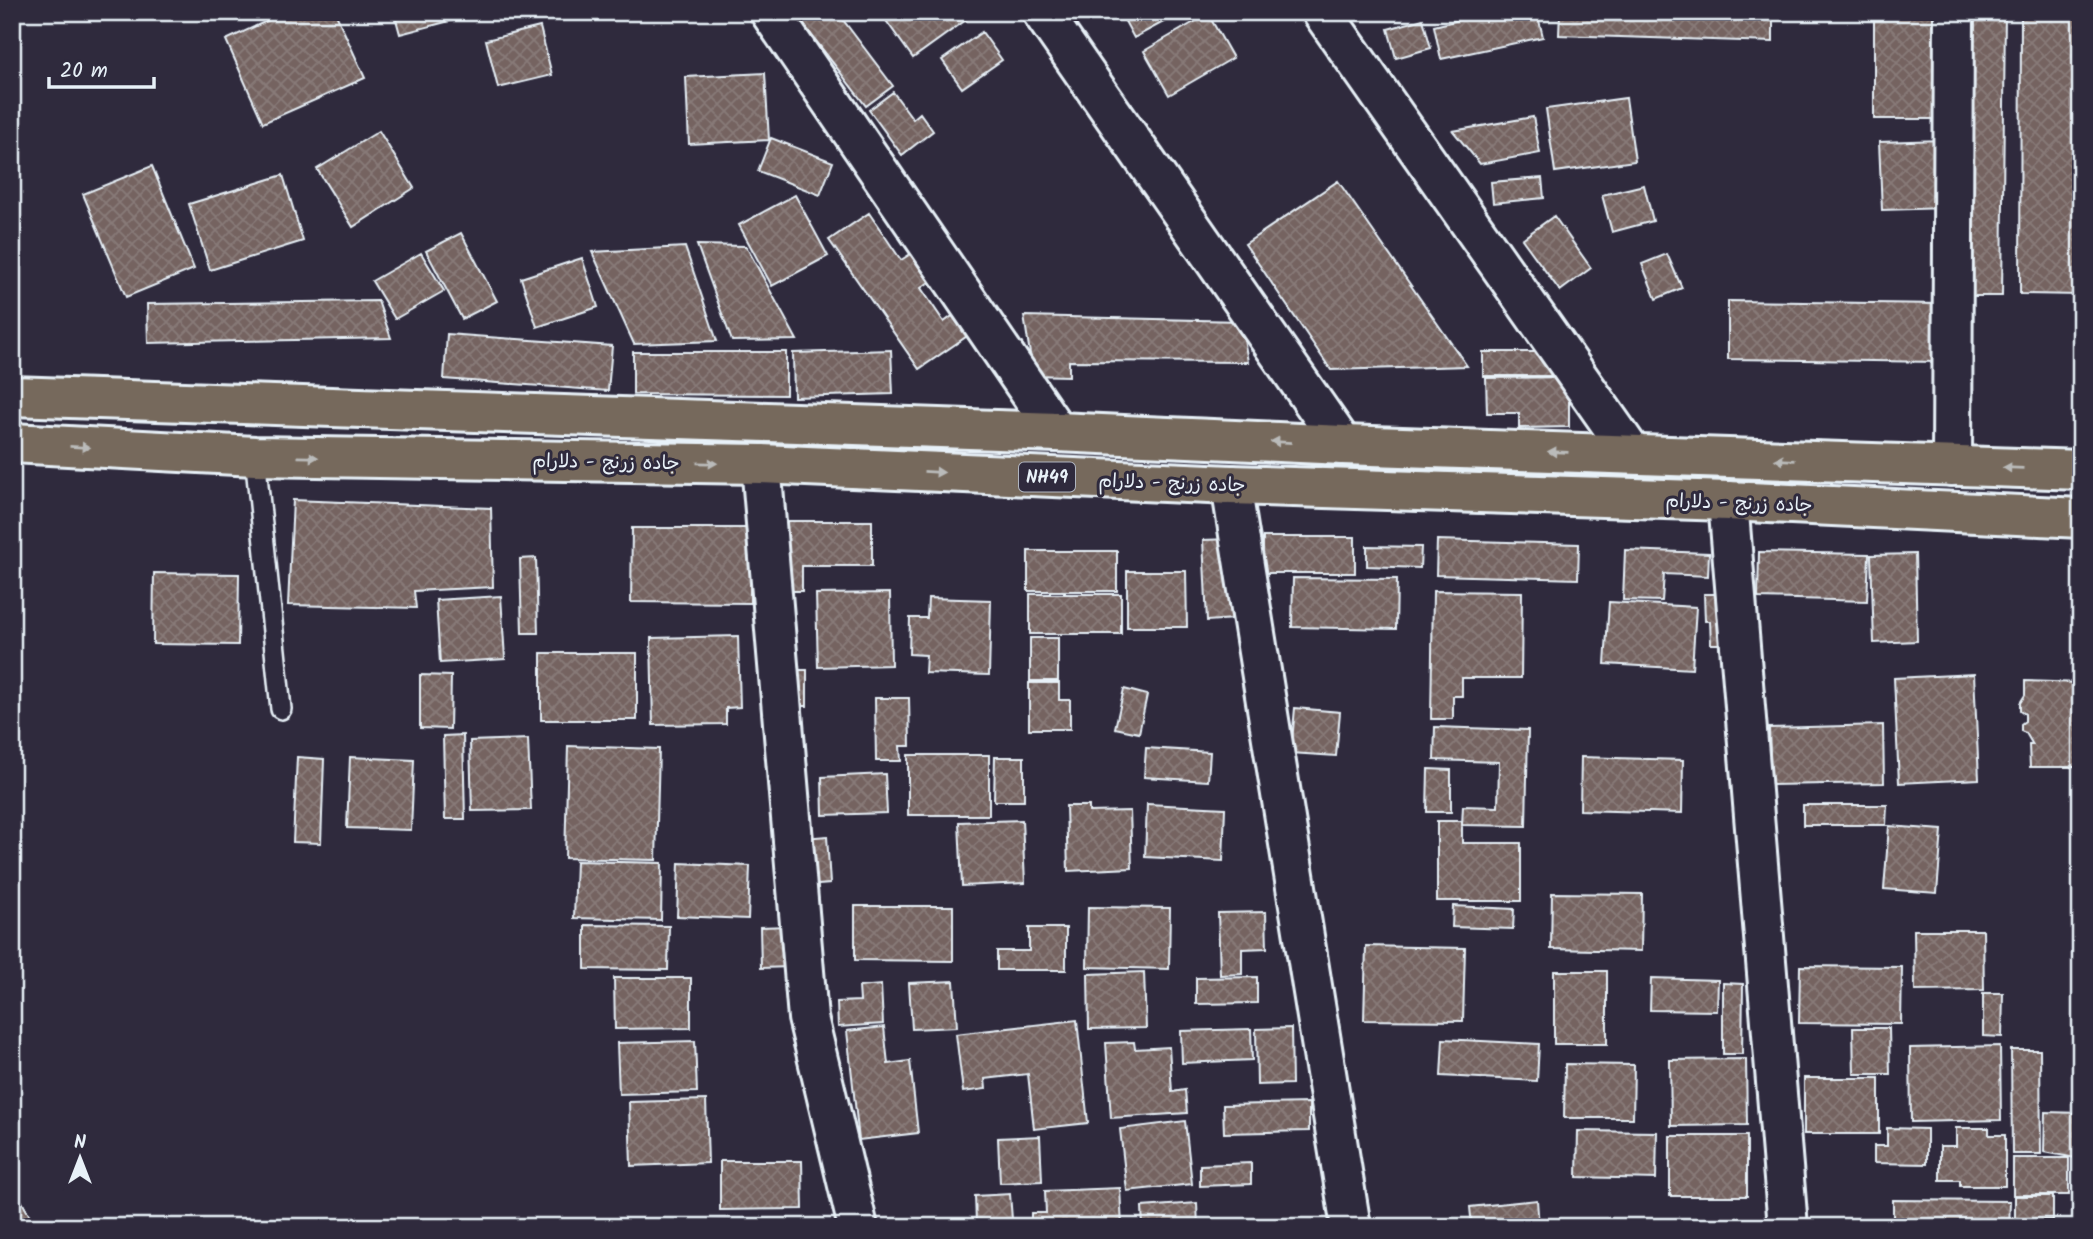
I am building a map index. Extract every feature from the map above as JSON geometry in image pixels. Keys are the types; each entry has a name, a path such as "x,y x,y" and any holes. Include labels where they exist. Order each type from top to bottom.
{"highway":[{"path":"12,396 2081,470"},
{"name":"جاده زرنج - دلارام","path":"12,443 255,456 761,464 1231,485 1728,501 2081,517"}],"street":[{"path":"771,12 1057,432"},
{"path":"1041,12 1343,445"},
{"path":"1322,12 1632,454"},
{"path":"1952,466 1954,12"},
{"path":"761,464 808,1018 858,1227"},
{"path":"1231,485 1350,1227"},
{"path":"1728,501 1788,1227"}],"lane":[{"path":"255,456 281,709"}],"building":[{"path":"286,12 335,12 365,78 263,123 226,40"},
{"path":"394,12 484,12 400,34"},
{"path":"794,12 837,12 893,86 866,106"},
{"path":"886,12 977,12 913,58 882,15"},
{"path":"1120,12 1182,12 1134,38"},
{"path":"1473,12 1537,12 1543,37 1441,59 1434,26 1475,16"},
{"path":"1560,12 1773,12 1773,42 1559,35"},
{"path":"1874,12 1940,12 1940,119 1874,119"},
{"path":"1961,12 2005,12 2002,296 1958,296"},
{"path":"2021,12 2081,12 2081,295 2020,294"},
{"path":"1208,14 1233,58 1169,95 1144,51"},
{"path":"1423,19 1431,48 1396,58 1388,29"},
{"path":"540,27 552,75 498,88 486,40"},
{"path":"982,32 1002,60 962,88 942,60"},
{"path":"765,73 769,140 689,144 686,77"},
{"path":"893,92 913,119 920,113 933,131 902,155 869,110"},
{"path":"1626,98 1635,161 1555,172 1546,109"},
{"path":"1533,117 1540,153 1480,164 1453,131"},
{"path":"379,131 414,188 353,227 317,169"},
{"path":"771,138 833,162 820,195 758,171"},
{"path":"1942,140 1945,208 1882,210 1879,142"},
{"path":"152,166 194,269 126,297 83,194"},
{"path":"283,175 303,241 210,270 189,204"},
{"path":"1542,178 1544,198 1493,203 1491,182"},
{"path":"1338,181 1467,366 1331,370 1245,244"},
{"path":"1644,185 1653,221 1612,232 1602,195"},
{"path":"795,195 828,256 772,286 739,225"},
{"path":"869,213 901,260 917,250 936,277 921,288 944,322 962,309 976,330 919,369 829,240"},
{"path":"1554,216 1591,268 1560,291 1522,239"},
{"path":"461,233 497,301 462,319 426,251"},
{"path":"697,245 746,246 797,340 732,341"},
{"path":"685,247 717,341 634,344 592,252"},
{"path":"421,253 444,291 395,319 372,281"},
{"path":"1667,254 1682,288 1656,299 1642,264"},
{"path":"582,258 598,307 537,327 521,278"},
{"path":"378,301 391,338 148,343 147,304"},
{"path":"1728,301 1940,304 1939,362 1728,359"},
{"path":"1024,316 1241,321 1248,362 1069,361 1069,376 1030,375 1031,360"},
{"path":"447,334 612,346 608,391 444,379"},
{"path":"891,350 893,394 794,397 793,353"},
{"path":"633,352 786,352 786,395 633,394"},
{"path":"1483,352 1553,352 1553,376 1483,376"},
{"path":"1569,377 1569,427 1519,428 1519,413 1487,413 1486,378"},
{"path":"293,500 491,508 493,587 414,591 416,608 288,605"},
{"path":"780,521 872,521 872,566 802,566 802,591 780,591"},
{"path":"632,528 750,528 750,603 631,602"},
{"path":"1263,537 1355,537 1355,573 1263,573"},
{"path":"1230,539 1234,619 1207,621 1203,540"},
{"path":"1437,540 1579,544 1578,579 1436,575"},
{"path":"1367,546 1421,547 1420,568 1367,566"},
{"path":"1625,550 1709,553 1708,576 1664,574 1662,601 1623,600"},
{"path":"1028,551 1117,551 1117,591 1028,591"},
{"path":"1759,552 1869,554 1867,601 1758,598"},
{"path":"1915,554 1917,641 1874,643 1871,555"},
{"path":"536,558 538,633 522,633 520,559"},
{"path":"1127,571 1186,571 1187,627 1127,627"},
{"path":"154,573 239,574 238,645 153,644"},
{"path":"1293,578 1397,579 1396,629 1292,627"},
{"path":"1433,591 1522,592 1521,678 1462,678 1462,696 1453,696 1453,719 1431,719"},
{"path":"890,593 891,665 818,667 816,594"},
{"path":"1030,594 1121,594 1121,634 1030,634"},
{"path":"1704,594 1722,594 1723,644 1711,644 1710,621 1705,621"},
{"path":"501,596 505,659 440,663 436,600"},
{"path":"928,598 991,600 989,675 925,673 926,655 909,654 910,618 927,618"},
{"path":"1609,602 1696,607 1692,669 1605,664"},
{"path":"738,636 740,707 726,708 726,724 653,725 651,638"},
{"path":"1030,638 1058,638 1058,681 1030,681"},
{"path":"541,653 637,653 637,720 541,720"},
{"path":"788,670 807,670 807,706 788,706"},
{"path":"1974,674 1979,779 1899,783 1894,678"},
{"path":"420,675 451,676 450,729 420,728"},
{"path":"2025,681 2081,683 2081,767 2030,767 2029,745 2033,745 2026,733 2021,731 2025,714 2020,710 2020,703 2025,695"},
{"path":"1029,683 1059,683 1059,700 1070,700 1070,729 1029,729"},
{"path":"1124,689 1147,695 1139,733 1115,728"},
{"path":"875,698 909,698 910,746 900,746 901,761 876,761"},
{"path":"1295,708 1340,712 1336,756 1291,753"},
{"path":"1883,725 1884,783 1771,785 1769,728"},
{"path":"1435,727 1528,730 1526,826 1462,825 1463,806 1498,807 1499,762 1434,760"},
{"path":"463,735 465,819 445,819 443,736"},
{"path":"528,739 531,810 472,811 470,741"},
{"path":"568,746 659,749 656,860 565,858"},
{"path":"1146,748 1210,752 1208,781 1144,777"},
{"path":"908,755 989,755 989,815 908,815"},
{"path":"297,757 324,759 321,843 293,842"},
{"path":"350,757 414,760 411,830 347,828"},
{"path":"995,757 1024,757 1024,801 994,801"},
{"path":"1581,757 1683,760 1682,813 1580,810"},
{"path":"1428,769 1451,770 1451,812 1427,812"},
{"path":"885,774 887,813 823,815 822,777"},
{"path":"1147,804 1225,808 1223,861 1145,857"},
{"path":"1803,805 1887,805 1886,825 1803,825"},
{"path":"1066,806 1089,806 1089,812 1130,811 1132,868 1068,871"},
{"path":"1022,820 1025,883 962,886 959,822"},
{"path":"1437,821 1462,821 1462,843 1521,843 1521,901 1437,901"},
{"path":"1889,826 1942,830 1937,893 1884,889"},
{"path":"827,836 830,884 806,886 804,838"},
{"path":"576,861 662,863 661,920 574,918"},
{"path":"679,863 750,866 748,919 677,916"},
{"path":"1552,893 1642,894 1641,951 1551,949"},
{"path":"855,906 953,906 953,961 855,960"},
{"path":"1453,906 1514,909 1513,929 1452,927"},
{"path":"1088,907 1170,908 1169,969 1087,967"},
{"path":"1266,912 1267,948 1242,949 1242,974 1220,975 1218,913"},
{"path":"585,925 669,926 668,970 585,969"},
{"path":"789,926 790,967 761,968 760,927"},
{"path":"1029,928 1066,928 1066,970 997,970 997,951 1029,951"},
{"path":"1914,930 1983,930 1984,990 1915,991"},
{"path":"1366,946 1465,948 1463,1021 1364,1020"},
{"path":"1800,966 1902,967 1901,1024 1799,1023"},
{"path":"1554,971 1607,971 1607,1044 1554,1044"},
{"path":"1144,972 1146,1028 1089,1029 1088,974"},
{"path":"1257,977 1257,1003 1196,1004 1196,978"},
{"path":"614,978 691,978 691,1028 615,1029"},
{"path":"1651,978 1718,980 1717,1011 1650,1010"},
{"path":"954,981 957,1027 912,1029 909,983"},
{"path":"1723,983 1743,984 1742,1054 1723,1054"},
{"path":"881,985 883,1024 838,1027 837,1002 860,1001 859,987"},
{"path":"1983,993 2003,993 2002,1037 1983,1036"},
{"path":"1077,1020 1088,1123 1034,1129 1028,1074 985,1079 986,1089 963,1092 956,1034"},
{"path":"884,1027 888,1064 910,1061 918,1133 859,1140 847,1031"},
{"path":"1291,1028 1292,1084 1257,1085 1256,1029"},
{"path":"1853,1028 1889,1028 1890,1074 1854,1074"},
{"path":"1251,1029 1252,1060 1182,1063 1181,1031"},
{"path":"1443,1039 1539,1044 1537,1081 1441,1076"},
{"path":"695,1041 697,1092 619,1094 617,1043"},
{"path":"1134,1042 1135,1049 1169,1047 1172,1092 1185,1090 1187,1113 1111,1118 1106,1043"},
{"path":"2000,1046 2001,1120 1911,1122 1910,1048"},
{"path":"2011,1050 2040,1050 2041,1154 2012,1154"},
{"path":"1746,1059 1747,1125 1671,1126 1670,1060"},
{"path":"1565,1064 1634,1065 1633,1118 1564,1118"},
{"path":"1804,1078 1879,1078 1879,1134 1804,1134"},
{"path":"706,1100 708,1163 631,1166 629,1102"},
{"path":"1309,1103 1309,1131 1224,1133 1223,1105"},
{"path":"2045,1112 2081,1113 2081,1159 2044,1152"},
{"path":"1185,1121 1192,1184 1127,1191 1120,1129"},
{"path":"1887,1128 1927,1129 1927,1164 1874,1163 1874,1146 1887,1146"},
{"path":"1956,1128 1989,1128 1989,1135 2005,1135 2005,1186 1960,1186 1960,1180 1940,1180 1940,1146 1956,1146"},
{"path":"1578,1131 1657,1132 1656,1179 1577,1177"},
{"path":"1040,1136 1042,1181 1000,1183 998,1138"},
{"path":"1670,1136 1747,1136 1747,1196 1670,1196"},
{"path":"2013,1158 2069,1158 2069,1195 2013,1195"},
{"path":"720,1161 802,1161 803,1209 720,1210"},
{"path":"1251,1163 1251,1184 1200,1186 1200,1165"},
{"path":"12,1184 36,1227 12,1227"},
{"path":"1120,1188 1122,1227 1031,1227 1031,1213 1046,1213 1045,1191"},
{"path":"1010,1194 1012,1219 976,1222 975,1196"},
{"path":"2015,1196 2053,1196 2053,1220 2041,1220 2041,1227 2015,1227"},
{"path":"1537,1200 1539,1227 1472,1227 1470,1207"},
{"path":"1893,1200 2010,1201 2009,1227 1893,1227"},
{"path":"1197,1203 1198,1227 1143,1227 1142,1207"},
{"path":"769,1220 769,1227 685,1227 685,1222"}]}
